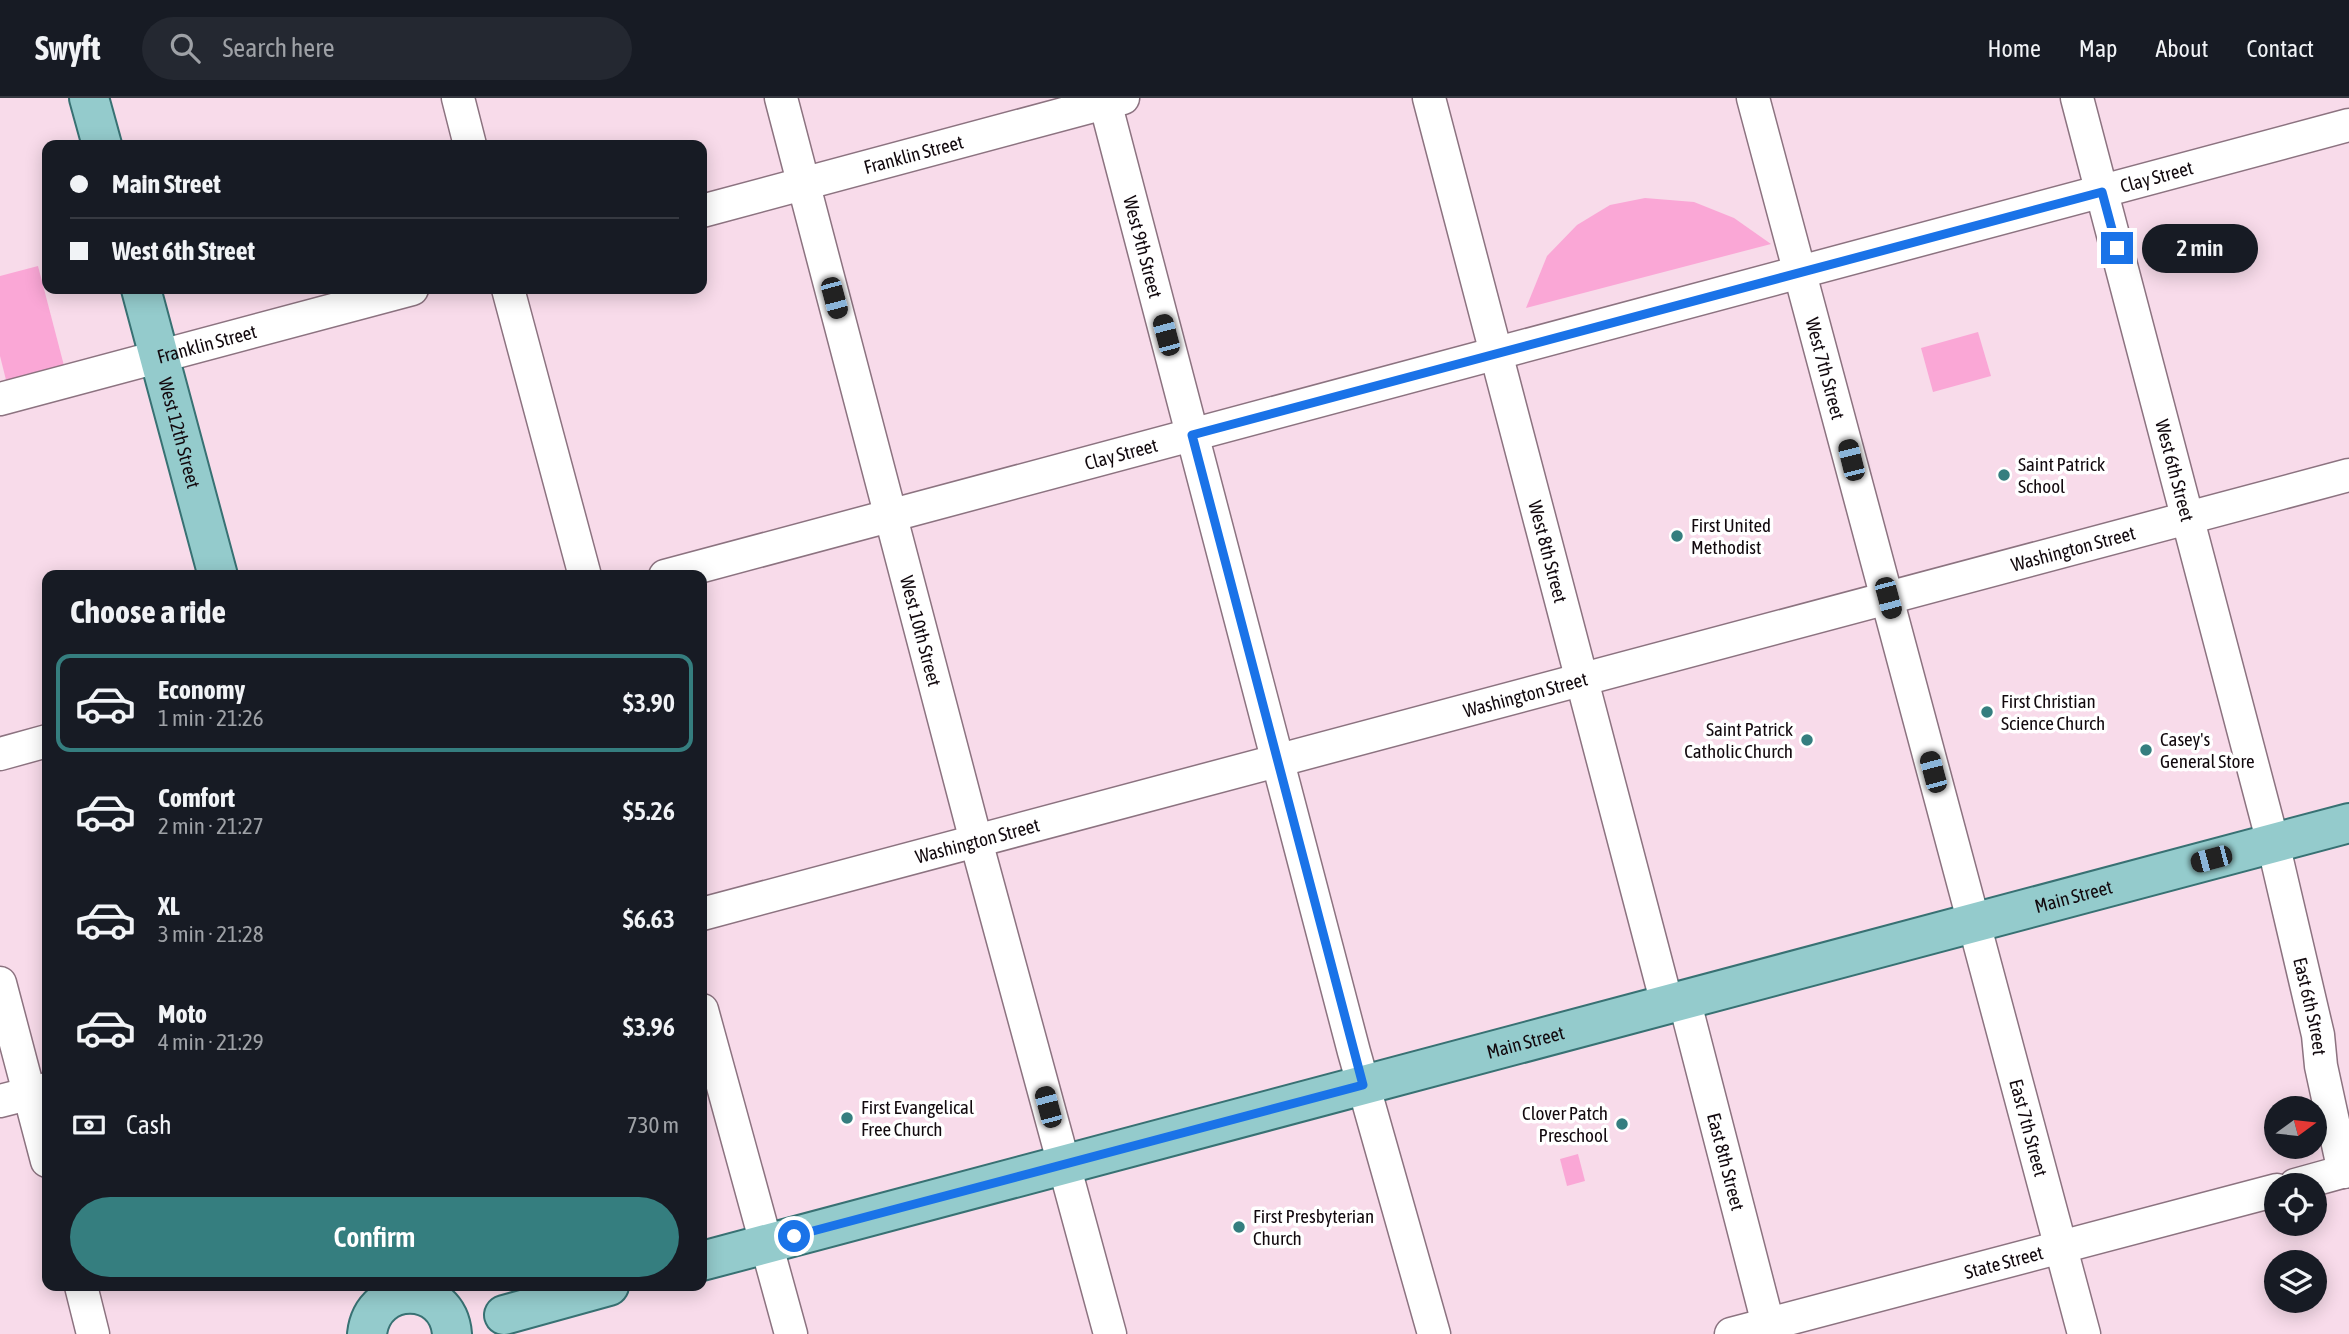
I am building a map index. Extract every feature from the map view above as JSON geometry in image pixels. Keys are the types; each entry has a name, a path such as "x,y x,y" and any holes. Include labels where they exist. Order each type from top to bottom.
{"main road":[{"path":"89,98 101,140"},
{"name":"West 12th Street","path":"142,294 216,570"},
{"name":"Main Street","path":"707,1260 2349,823"},
{"path":"372,1316 397,1295 411,1293 454,1313 580,1291"}],"street":[{"path":"458,98 469,140"},
{"name":"West 10th Street","path":"781,98 976,841 1110,1334"},
{"name":"West 8th Street","path":"1429,98 1582,680 1675,1002"},
{"name":"West 7th Street","path":"1753,98 1973,923"},
{"name":"West 6th Street","path":"2077,98 2273,843"},
{"name":"Franklin Street","path":"707,210 1111,100"},
{"name":"West 9th Street","path":"1111,100 1192,435 1363,1085 1434,1334"},
{"name":"Clay Street","path":"688,570 2349,125"},
{"name":"Franklin Street","path":"0,399 393,294"},
{"path":"510,294 583,570"},
{"name":"Washington Street","path":"707,913 2349,475"},
{"path":"0,754 42,742"},
{"name":"East 6th Street","path":"2273,843 2318,1035 2321,1066 2346,1171"},
{"name":"East 7th Street","path":"1973,923 2084,1334"},
{"path":"0,983 26,1094 42,1145"},
{"name":"East 8th Street","path":"1675,1002 1768,1324"},
{"path":"707,1028 790,1334"},
{"path":"2327,1176 2346,1171"},
{"name":"State Street","path":"1731,1334 2264,1193"},
{"path":"82,1291 93,1334"}],"shaded area":[{"path":"1645,198 1694,202 1734,218 1771,244 1526,308 1547,256 1577,225 1610,205"},
{"path":"38,266 42,294 45,294 68,381 10,396 0,356 0,276"},
{"path":"1978,332 1991,376 1933,392 1921,348"},
{"path":"1578,1154 1585,1181 1567,1186 1560,1159"}],"place":[{"name":"Saint Patrick School","path":"2004,475"},
{"name":"First United Methodist","path":"1677,536"},
{"name":"First Christian Science Church","path":"1987,712"},
{"name":"Saint Patrick Catholic Church","path":"1807,740"},
{"name":"Casey's General Store","path":"2146,750"},
{"name":"First Evangelical Free Church","path":"847,1118"},
{"name":"Clover Patch Preschool","path":"1622,1124"},
{"name":"First Presbyterian Church","path":"1239,1227"}],"route":[{"path":"794,1236 1363,1085 1192,435 2102,192 2117,248"}]}
